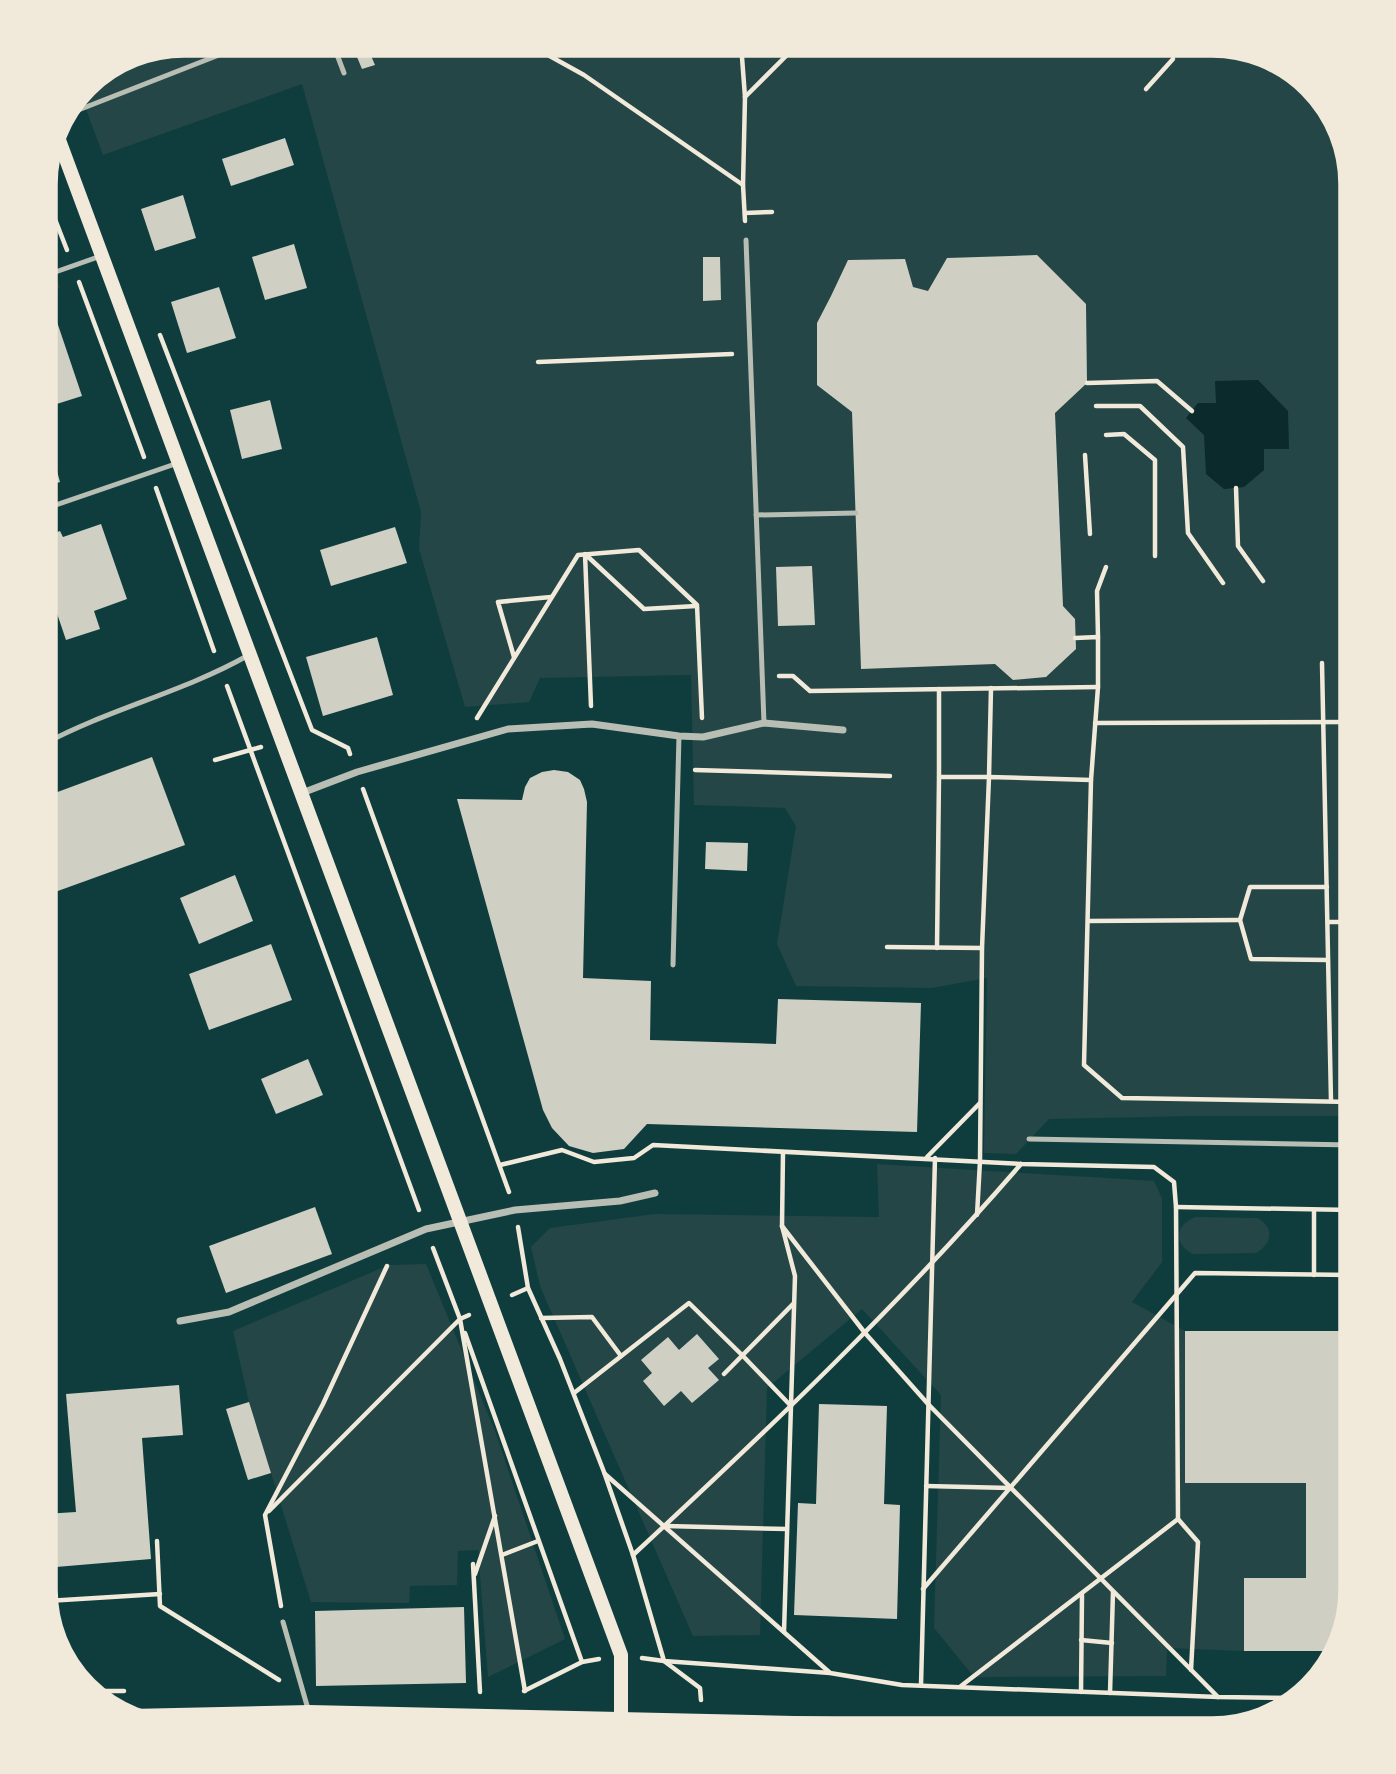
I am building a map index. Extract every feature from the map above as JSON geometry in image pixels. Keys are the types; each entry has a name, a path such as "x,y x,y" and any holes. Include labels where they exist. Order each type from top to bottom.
{"main road":[{"path":"62,147 621,1655 621,1718"},
{"path":"159,1715 309,1712 576,1718"}],"street":[{"path":"301,794 357,772 508,729 592,724 703,737 764,723 843,730"},
{"path":"180,1321 229,1312 426,1229 516,1210 620,1201 655,1193"}],"lane":[{"path":"81,109 216,56"},
{"path":"338,56 344,73"},
{"path":"746,240 764,723"},
{"path":"56,272 102,256"},
{"path":"56,505 178,463"},
{"path":"757,514 856,513"},
{"path":"56,738 221,670 250,654"},
{"path":"673,965 679,736"},
{"path":"1029,1139 1340,1145"},
{"path":"283,1622 309,1712"}],"path":[{"path":"550,56 584,75 743,185"},
{"path":"742,56 745,97 743,185 746,240"},
{"path":"745,97 786,56"},
{"path":"1146,89 1173,60"},
{"path":"745,213 772,212"},
{"path":"56,222 173,533 460,1319 582,1662"},
{"path":"158,330 312,730 348,748 516,1210 528,1288 560,1359 604,1472 633,1555 664,1661 699,1688 703,1718"},
{"path":"538,362 750,353"},
{"path":"1087,383 1157,381 1192,411"},
{"path":"1096,406 1140,406 1183,447 1188,533 1223,583"},
{"path":"1106,435 1124,434 1155,460 1155,556"},
{"path":"1085,455 1090,534"},
{"path":"1236,488 1238,546 1263,581"},
{"path":"461,742 579,555 639,550 697,606 703,737"},
{"path":"585,554 644,609 697,606"},
{"path":"585,554 592,724"},
{"path":"1106,567 1097,591 1098,687 1091,779 1084,1065 1122,1098 1340,1101"},
{"path":"514,657 498,602 552,597"},
{"path":"1075,638 1098,637"},
{"path":"1322,663 1331,1101"},
{"path":"763,676 793,676 810,691 1098,687"},
{"path":"977,1215 991,688"},
{"path":"937,948 939,689"},
{"path":"1096,723 1340,722"},
{"path":"679,769 890,776"},
{"path":"939,777 1091,779"},
{"path":"1326,887 1250,887 1240,920 1251,959 1328,960"},
{"path":"1088,921 1240,920"},
{"path":"1328,922 1340,922"},
{"path":"887,947 982,948"},
{"path":"926,1158 981,1103"},
{"path":"500,1166 562,1150 594,1161 634,1158 653,1145 1021,1164 1153,1167 1174,1182 1178,1519 1198,1542 1191,1670"},
{"path":"783,1152 782,1226 795,1276 784,1632"},
{"path":"921,1685 935,1158"},
{"path":"633,1555 865,1333 977,1215 1021,1164"},
{"path":"1176,1207 1340,1210"},
{"path":"1314,1210 1314,1275"},
{"path":"782,1226 865,1333 928,1404 1218,1697"},
{"path":"283,1622 265,1515 323,1404 399,1240"},
{"path":"923,1589 1195,1273 1340,1275"},
{"path":"573,1394 689,1303 791,1406"},
{"path":"724,1374 794,1303"},
{"path":"541,1318 592,1317 621,1356"},
{"path":"265,1515 460,1319"},
{"path":"460,1319 525,1691"},
{"path":"604,1472 830,1673"},
{"path":"926,1486 1011,1488"},
{"path":"474,1579 495,1515"},
{"path":"960,1687 1178,1519"},
{"path":"664,1526 787,1529"},
{"path":"157,1541 160,1606 304,1696"},
{"path":"502,1555 538,1541"},
{"path":"473,1564 480,1692"},
{"path":"1110,1693 1113,1591"},
{"path":"1081,1692 1082,1593"},
{"path":"57,1600 160,1594"},
{"path":"1081,1640 1112,1643"},
{"path":"514,1691 525,1691 582,1662 621,1655 664,1661 830,1673 902,1685 1280,1698"},
{"path":"107,1691 132,1692"},
{"path":"467,1692 492,1692"}],"shaded area":[{"path":"184,56 1220,56 1253,63 1276,73 1290,83 1313,106 1327,128 1338,159 1340,176 1340,1116 1049,1119 1016,1154 984,1153 987,978 932,988 796,986 777,944 796,826 785,808 694,805 691,675 540,678 529,702 465,707 419,549 421,512 302,84 103,155 84,104 100,88 128,69 151,60"},
{"path":"1258,380 1288,411 1289,449 1264,449 1264,470 1244,487 1224,489 1206,474 1204,435 1186,418 1198,403 1216,403 1215,381"},
{"path":"877,1164 1154,1181 1162,1198 1162,1262 1132,1302 1185,1331 1185,1483 1306,1483 1306,1578 1244,1578 1244,1651 1167,1648 1166,1676 974,1677 934,1628 941,1395 862,1309 767,1388 760,1635 693,1636 540,1286 531,1247 550,1228 655,1214 879,1217"},
{"path":"1196,1217 1258,1218 1267,1227 1268,1241 1256,1253 1193,1254 1182,1245 1179,1234 1184,1224"},
{"path":"426,1264 495,1431 565,1639 488,1677 478,1550 458,1551 457,1585 410,1586 409,1603 311,1602 249,1402 233,1331 389,1265"}],"building":[{"path":"371,56 375,65 362,69 357,57"},
{"path":"285,138 294,165 231,186 222,159"},
{"path":"183,195 196,238 155,251 141,209"},
{"path":"294,244 307,288 265,300 252,257"},
{"path":"1037,255 1086,304 1087,383 1055,413 1063,606 1075,619 1076,649 1046,677 1013,680 995,664 861,669 852,412 817,385 817,323 848,260 905,259 913,287 928,291 947,258"},
{"path":"703,257 720,257 721,300 703,301"},
{"path":"219,287 236,338 187,353 171,302"},
{"path":"56,319 82,396 56,404"},
{"path":"270,400 282,449 242,459 230,410"},
{"path":"56,468 60,482 56,483"},
{"path":"101,524 127,599 94,611 100,629 66,640 56,610 56,532 60,531 63,537"},
{"path":"395,527 407,563 331,586 320,550"},
{"path":"812,566 815,625 778,626 776,567"},
{"path":"377,637 393,695 323,716 306,657"},
{"path":"152,757 185,845 56,892 56,793"},
{"path":"554,770 568,772 580,780 587,802 583,978 651,981 650,1040 776,1044 778,999 921,1003 917,1132 647,1124 624,1149 593,1153 569,1146 552,1128 543,1110 457,799 522,800 530,778"},
{"path":"706,842 748,843 747,871 705,869"},
{"path":"235,875 253,921 199,944 180,898"},
{"path":"271,944 292,1000 209,1030 189,974"},
{"path":"308,1059 323,1095 276,1114 261,1079"},
{"path":"315,1207 332,1254 226,1293 209,1246"},
{"path":"1185,1331 1340,1331 1340,1598 1338,1615 1324,1651 1244,1651 1244,1578 1306,1578 1306,1483 1185,1483"},
{"path":"697,1334 719,1359 708,1368 719,1380 692,1403 681,1391 664,1406 643,1381 652,1373 641,1360 668,1337 679,1350"},
{"path":"179,1385 183,1435 142,1438 151,1559 56,1567 56,1513 76,1512 66,1394"},
{"path":"249,1402 271,1473 248,1480 226,1409"},
{"path":"819,1404 887,1406 884,1504 900,1505 897,1619 794,1615 798,1503 816,1504"},
{"path":"464,1607 466,1683 316,1686 315,1611"}]}
